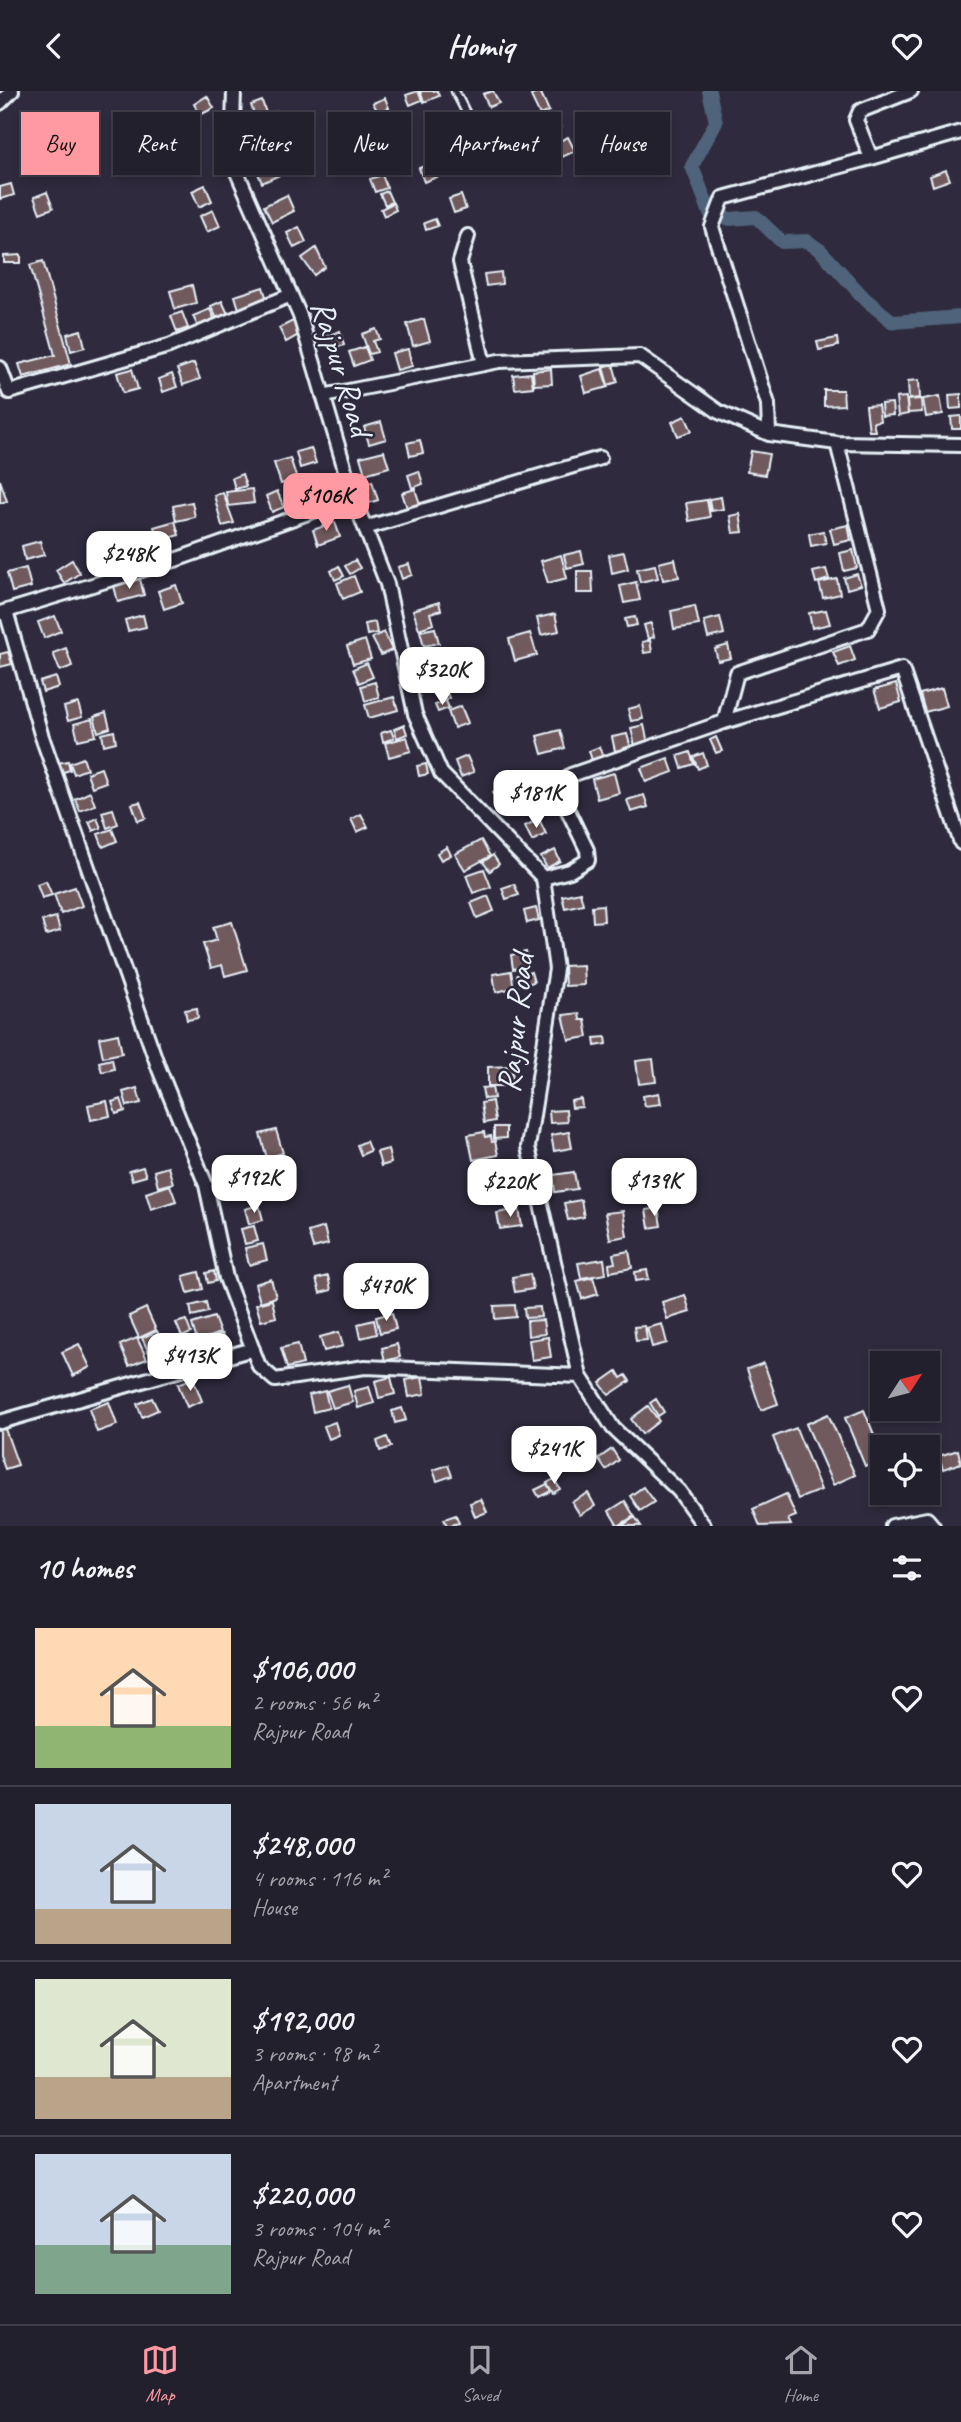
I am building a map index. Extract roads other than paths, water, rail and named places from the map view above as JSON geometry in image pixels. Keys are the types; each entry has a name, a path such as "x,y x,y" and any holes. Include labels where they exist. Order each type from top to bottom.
{"street":[{"path":"0,103 12,91"},
{"name":"Rajpur Road","path":"234,91 232,161 291,295 353,497 387,585 415,714 441,773 543,878 556,969 528,1147 580,1376 614,1428 679,1491 704,1526"},
{"path":"871,158 856,120 860,111 911,91"},
{"path":"769,434 768,404 712,227 723,198 961,132"},
{"path":"468,236 460,262 484,364"},
{"path":"0,368 9,392 169,346 291,295"},
{"path":"323,396 484,364 640,356 719,412 769,434 837,443 961,445"},
{"path":"724,722 737,673 868,629 879,609 837,443"},
{"path":"365,528 600,458"},
{"path":"353,497 175,560 3,612 41,734 159,1069 206,1185 226,1278 259,1366 275,1380 365,1367 580,1376"},
{"path":"543,878 570,871 588,860 587,850 558,790 571,775 724,722 902,669 961,843"},
{"path":"0,1422 253,1349"},
{"path":"892,1526 927,1519 933,1526"}],"lane":[{"path":"455,91 466,112"}],"waterway":[{"path":"709,91 716,122 692,166 710,213 730,219 756,217 782,242 807,241 821,251 865,299 893,322 961,317"}]}
